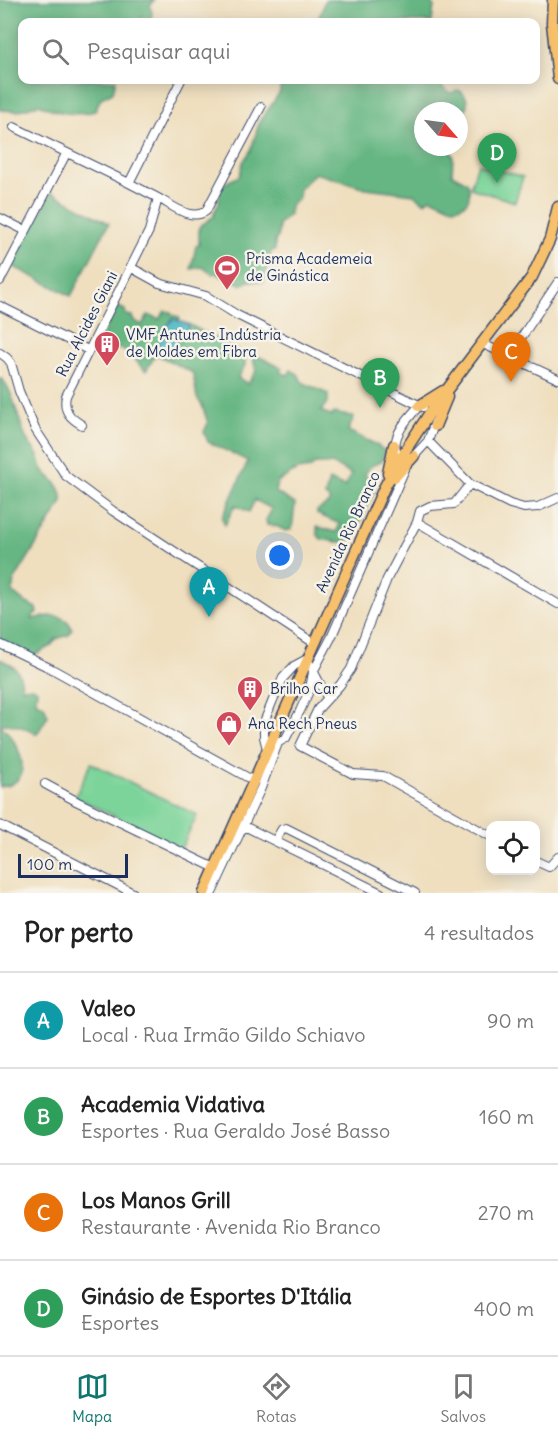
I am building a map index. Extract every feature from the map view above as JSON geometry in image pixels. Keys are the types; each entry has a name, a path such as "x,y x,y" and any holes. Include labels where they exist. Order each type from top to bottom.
{"main road":[{"path":"553,0 552,23 558,79"},
{"path":"384,488 407,459 431,411 532,277 550,239 558,207"},
{"path":"419,406 451,386"},
{"path":"435,426 451,386"},
{"path":"384,488 394,445"},
{"name":"Avenida Rio Branco","path":"204,893 384,488"}],"street":[{"path":"129,183 179,84"},
{"path":"14,127 191,216 200,215 206,211 261,107"},
{"path":"0,281 66,154"},
{"name":"Rua Alcides Giani","path":"82,424 69,415 64,400 149,231 158,198"},
{"path":"0,218 26,231"},
{"path":"130,267 159,283 206,296 237,315 431,411 435,416 435,426 428,441 407,459 399,486 331,638 313,672 310,689 286,738 267,749"},
{"path":"509,356 558,282"},
{"path":"0,306 88,350"},
{"path":"483,344 558,379"},
{"path":"0,353 11,363 19,391 35,429 66,476 113,511 314,643"},
{"path":"407,459 396,451 394,445 403,426 419,406"},
{"path":"428,441 470,484 510,504 524,508 538,507 558,498"},
{"path":"300,746 318,709 340,686 351,669 387,579 417,522 418,514 425,508 454,504 470,484"},
{"path":"417,522 558,604"},
{"path":"0,644 52,669 254,781"},
{"path":"307,659 327,697"},
{"path":"286,738 353,774 383,776 486,834"},
{"path":"212,893 244,826 278,744"},
{"path":"45,784 215,868"},
{"path":"0,825 133,893"},
{"path":"244,826 381,893"},
{"path":"275,841 282,829 286,828 415,893"},
{"path":"540,863 549,867 558,857"}],"green space":[{"path":"0,0 154,0 150,6 151,18 18,18 18,84 115,84 113,92 101,98 95,111 88,113 60,112 39,104 18,111 0,110"},
{"path":"325,0 428,0 434,6 432,18 318,18"},
{"path":"280,84 442,84 442,87 450,93 459,90 467,102 414,102 414,156 453,156 452,174 467,182 468,200 463,205 453,208 431,198 424,202 414,194 366,188 315,173 299,189 299,198 290,206 289,215 279,224 275,250 271,251 264,282 248,281 241,285 217,273 212,274 202,267 191,269 196,246 199,245 199,227 214,216 222,186 240,175 259,123 280,92"},
{"path":"478,164 523,177 515,202 470,188"},
{"path":"51,192 109,223 71,296 12,266"},
{"path":"117,306 142,325 148,315 159,319 165,311 179,317 180,320 173,319 166,326 163,337 157,343 162,352 168,355 181,335 186,336 188,324 241,352 238,356 245,360 245,365 238,378 248,384 256,371 252,355 257,358 258,356 282,368 280,372 288,375 291,370 298,374 302,382 328,394 328,401 321,411 332,416 334,413 354,417 348,431 385,451 382,461 371,466 365,473 375,490 352,538 338,542 321,539 317,534 317,527 336,532 340,524 317,514 317,511 329,503 329,499 325,496 329,480 345,487 351,474 332,464 315,464 311,468 297,470 277,482 275,492 295,504 292,529 286,531 267,525 266,520 272,509 255,500 249,512 235,505 225,525 222,518 248,461 208,442 204,432 208,423 197,398 193,373 156,354 146,371 125,351 96,346"},
{"path":"0,378 12,396 26,438 38,455 43,469 57,485 62,497 62,502 14,581 12,592 36,608 37,613 32,619 60,617 69,623 72,629 69,635 56,639 51,646 33,656 0,643"},
{"path":"0,659 16,670 22,688 33,687 37,690 36,702 44,705 48,716 37,734 21,727 3,724 1,727 13,739 22,765 17,780 10,785 0,787"},
{"path":"91,763 197,815 181,849 75,797"}],"water":[{"path":"173,319 188,324 187,331 190,337 188,339 185,335 180,336 168,355 162,352 157,343 163,337 164,328"}],"place":[{"name":"Ginásio de Esportes D'Itália","path":"497,183"},
{"name":"Prisma Academeia de Ginástica","path":"227,291"},
{"name":"VMF Antunes Indústria de Moldes em Fibra","path":"107,367"},
{"name":"Los Manos Grill","path":"511,382"},
{"name":"Academia Vidativa","path":"380,408"},
{"name":"Valeo","path":"209,617"},
{"name":"Brilho Car","path":"250,712"},
{"name":"Ana Rech Pneus","path":"229,747"}]}
